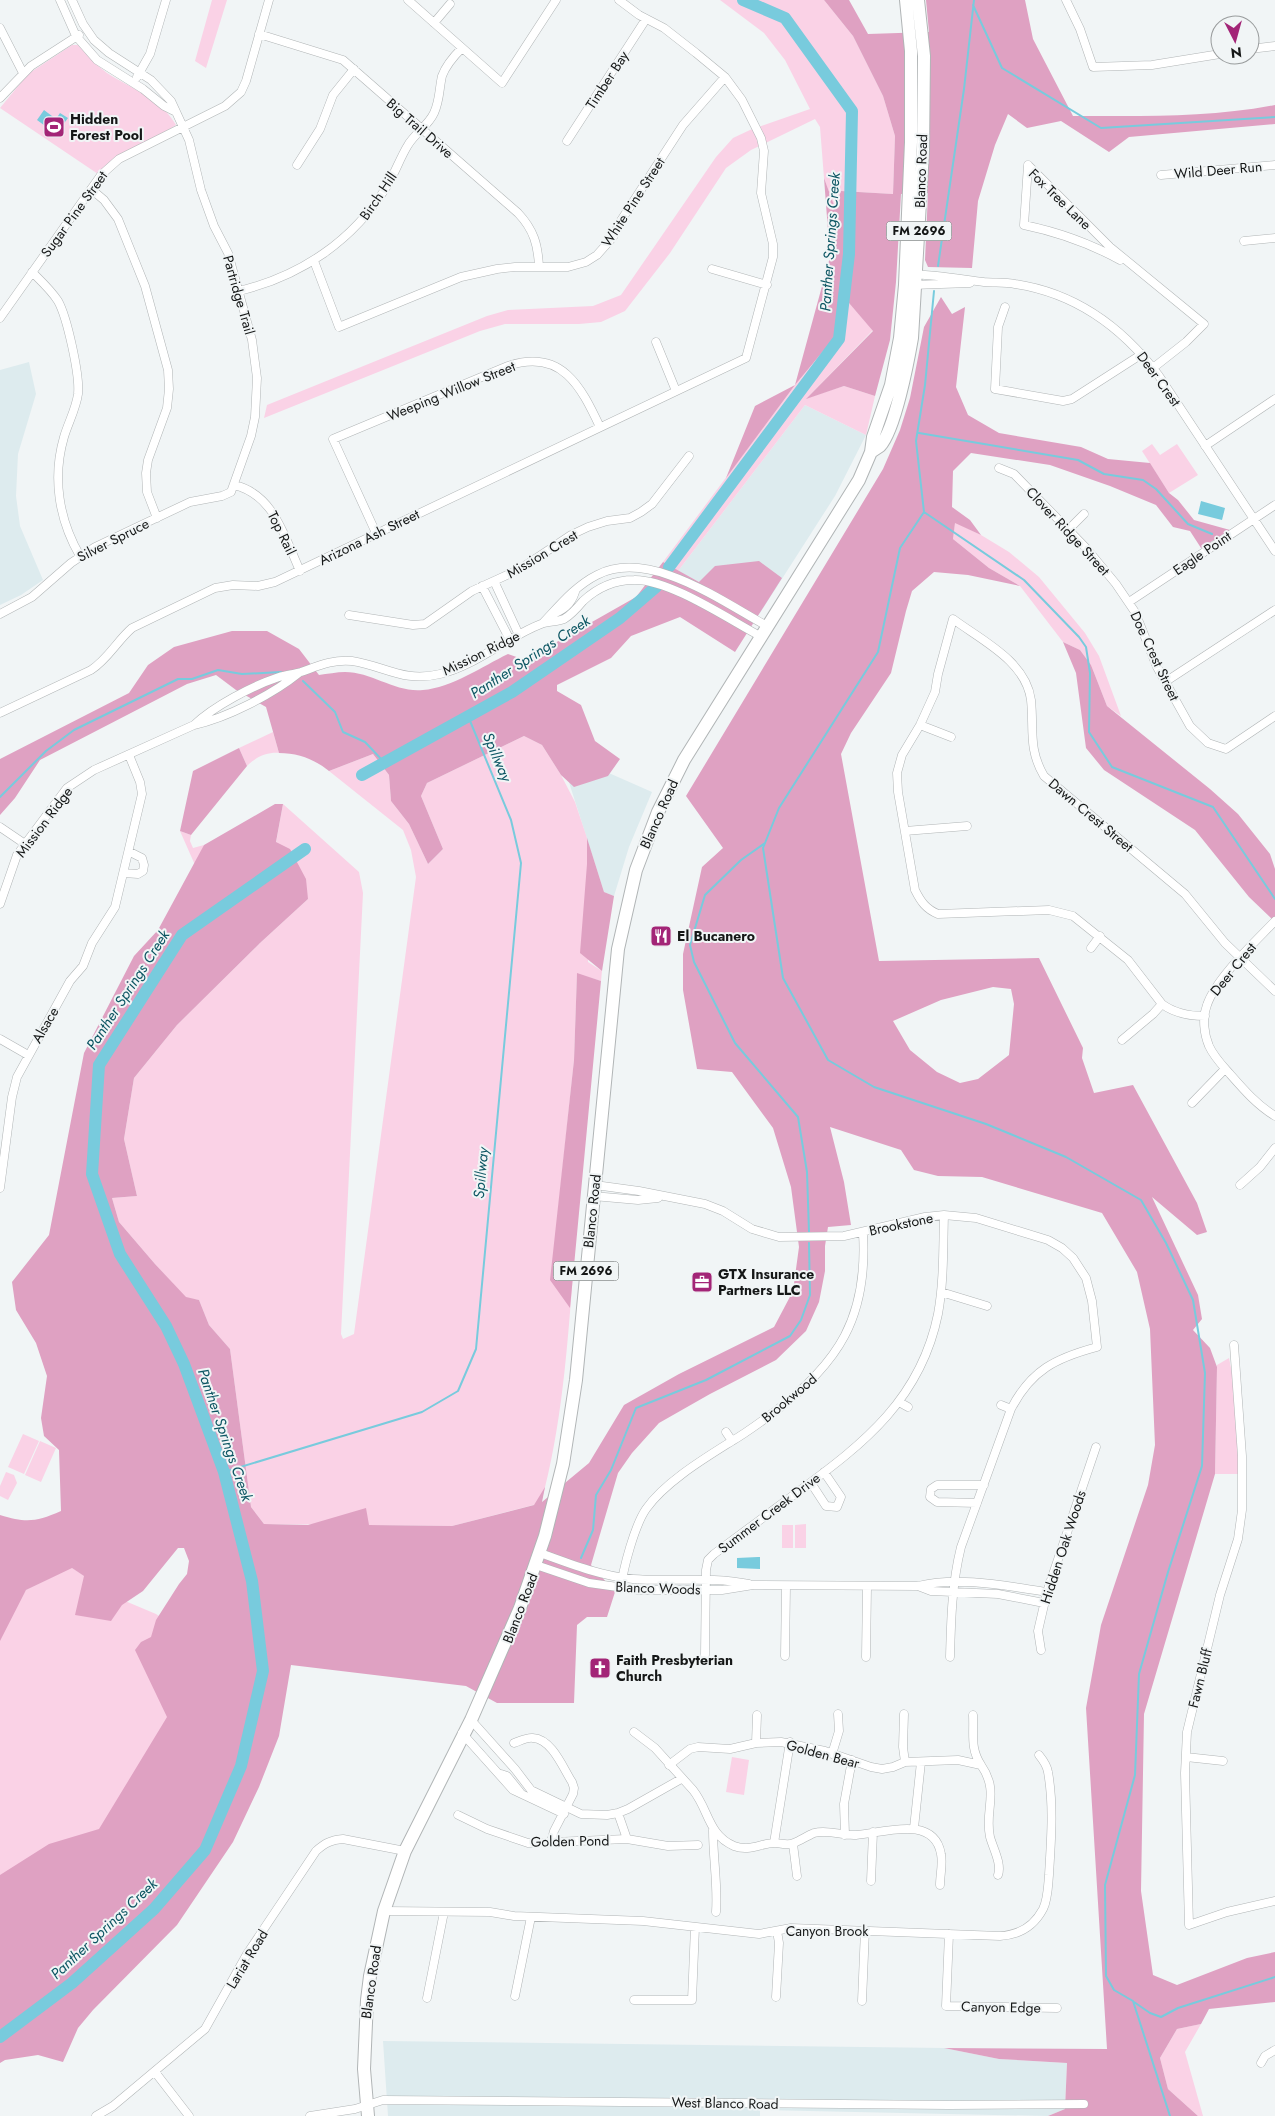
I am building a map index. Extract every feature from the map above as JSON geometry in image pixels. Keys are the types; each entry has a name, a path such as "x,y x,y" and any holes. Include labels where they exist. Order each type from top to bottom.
{"main road":[{"name":"Blanco Road","path":"906,0 914,16"},
{"name":"Blanco Road","path":"367,2111 364,2061 367,2000 370,1976 384,1911 404,1851 462,1733 471,1720 508,1638 538,1559 555,1497 571,1418 618,950 636,870 658,812 684,760 859,480 870,452 893,376 910,279 911,51 914,16 918,0"}],"street":[{"name":"Partridge Trail","path":"60,0 76,36 97,60 174,111"},
{"name":"Partridge Trail","path":"72,0 94,40 109,53 161,88 171,101 189,140 201,190 214,226 228,253 253,349 257,378 257,397 251,436 234,485"},
{"path":"134,83 150,54 166,0"},
{"name":"Sugar Pine Street","path":"0,318 109,166 119,159 225,106 241,92 246,81 269,0"},
{"path":"408,0 502,83 556,0"},
{"path":"618,0 646,19 664,28 725,77 742,100 761,138 764,150 761,193 773,250 772,263 766,285 712,269"},
{"path":"1066,0 1083,36 1093,67 1152,65 1210,56"},
{"path":"434,23 450,4"},
{"name":"Timber Bay","path":"567,141 646,19"},
{"path":"0,28 23,73"},
{"path":"0,98 23,73 43,57 87,30"},
{"name":"Big Trail Drive","path":"260,34 331,55 342,60 354,70 527,222 537,245 539,268"},
{"path":"1260,48 1275,46"},
{"name":"Birch Hill","path":"239,292 288,276 314,261 342,241 374,206 388,185 408,144 433,115 439,101 442,76 447,64 462,48"},
{"path":"297,165 320,129 333,96 354,70"},
{"name":"White Pine Street","path":"314,261 339,327 461,277 497,269 568,267 580,264 597,255 606,247 683,125 725,77"},
{"name":"Fox Tree Lane","path":"1134,268 1079,240 1052,231 1024,225 1028,165 1086,224 1134,268 1204,324 1186,342 1153,368"},
{"name":"Wild Deer Run","path":"1161,175 1275,165"},
{"path":"91,189 108,204 118,219 145,286 168,370 167,408 148,460 146,473 147,492 157,518"},
{"path":"1244,241 1275,238"},
{"path":"32,272 52,292 60,307 79,378 76,403 60,452 58,483 66,528 80,556"},
{"name":"Deer Crest","path":"910,279 1014,284 1035,288 1077,303 1114,327 1142,354 1153,368 1275,551"},
{"name":"Arizona Ash Street","path":"0,713 91,670 101,663 132,628 215,588 233,585 264,586 300,571 376,533 746,358 766,285"},
{"path":"1005,307 998,327 995,389 1063,401 1072,399 1142,354"},
{"path":"656,342 676,391"},
{"name":"Weeping Willow Street","path":"376,533 333,439 508,366 527,362 545,364 568,375 584,394 600,427"},
{"path":"1205,446 1275,399"},
{"name":"Mission Crest","path":"350,615 413,625 425,624 452,603 482,586 520,569 554,545 588,527 607,521 630,518 641,512 652,504 689,456"},
{"name":"Clover Ridge Street","path":"999,468 1014,474 1098,561 1129,602"},
{"name":"Silver Spruce","path":"0,614 32,597 80,556 190,502 227,495 234,485"},
{"name":"Top Rail","path":"234,485 254,492 275,515 300,571"},
{"name":"Eagle Point","path":"1129,602 1275,504"},
{"path":"1068,530 1084,514"},
{"name":"Mission Ridge","path":"542,623 550,615 572,602 575,592 598,574 617,568 635,567 670,574 707,593 763,631"},
{"name":"Mission Ridge","path":"194,726 207,713 222,704 278,677 301,672 333,661 368,664 404,676 433,676 460,666 542,623 563,619 599,588 617,581 651,580 763,631"},
{"path":"494,581 519,635"},
{"path":"482,586 510,640"},
{"path":"575,592 584,601"},
{"path":"701,604 707,593"},
{"name":"Doe Crest Street","path":"1129,602 1152,656 1166,682 1194,730 1208,743 1226,749 1275,716"},
{"path":"1166,682 1275,610"},
{"name":"Dawn Crest Street","path":"1100,936 1073,916 1056,910 938,914 928,910 915,890 898,792 897,773 902,755 920,725 936,692 938,674 952,619 1002,655 1019,670 1031,699 1033,753 1044,776 1185,894 1225,943 1275,991"},
{"name":"Mission Ridge","path":"0,904 12,868 25,844 57,799 75,781 94,770 194,726 211,722 283,686 301,672"},
{"path":"258,687 262,697"},
{"path":"222,704 226,714"},
{"path":"920,725 951,737"},
{"name":"Alsace","path":"0,1188 14,1087 28,1055 70,981 82,966 92,942 115,907 130,852 142,794 140,782 129,755"},
{"path":"905,831 967,826"},
{"path":"0,827 25,844"},
{"path":"124,873 138,874 143,870 142,858 130,852"},
{"name":"Deer Crest","path":"1275,921 1214,990 1207,1002 1205,1016 1209,1046 1225,1069 1246,1093 1275,1116"},
{"path":"1092,948 1100,936 1128,960 1162,1004 1186,1014 1205,1016"},
{"path":"1122,1040 1162,1004"},
{"path":"0,1039 28,1055"},
{"path":"1192,1103 1225,1069"},
{"path":"1240,1185 1260,1167 1275,1148"},
{"name":"Brookstone","path":"594,1190 638,1200 665,1197 706,1204 752,1229 779,1237 826,1237 862,1233 925,1217 944,1215 976,1218 1048,1240 1062,1248 1078,1264 1089,1286 1097,1347 1062,1358 1045,1368 1022,1389 1011,1409"},
{"name":"Summer Creek Drive","path":"705,1655 708,1560 861,1444 899,1402 921,1363 937,1315 941,1292 944,1215"},
{"name":"Brookwood","path":"621,1588 622,1577 640,1520 652,1501 707,1455 732,1441 807,1386 843,1341 852,1324 860,1292 864,1256 862,1233"},
{"path":"941,1292 987,1306"},
{"name":"Fawn Bluff","path":"1234,1346 1242,1456 1242,1510 1238,1539 1220,1596 1191,1716 1186,1757 1189,1924 1227,1912 1275,1901"},
{"path":"899,1402 908,1407"},
{"path":"950,1657 953,1592 962,1547 1011,1409 1000,1406"},
{"path":"726,1432 732,1441"},
{"name":"Hidden Oak Woods","path":"1041,1650 1038,1631 1044,1603 1096,1446"},
{"path":"810,1482 826,1506 838,1507 841,1497 824,1472"},
{"path":"977,1503 937,1502 930,1497 929,1493 933,1486 937,1485 984,1485"},
{"name":"Blanco Woods","path":"538,1559 622,1577 706,1580 786,1586 867,1587 954,1583 1000,1585 1047,1592"},
{"name":"Blanco Woods","path":"538,1559 589,1583 621,1588 722,1590 753,1585"},
{"path":"785,1656 786,1586"},
{"name":"Blanco Woods","path":"918,1586 931,1591 998,1594 1044,1603"},
{"path":"866,1657 867,1587"},
{"path":"832,1754 839,1731 838,1714"},
{"path":"904,1714 903,1747 905,1762"},
{"path":"756,1743 757,1715"},
{"path":"973,1716 973,1748 975,1756 982,1765 990,1785 992,1798 988,1827 999,1867 998,1875"},
{"path":"471,1720 515,1769 531,1790 566,1811"},
{"path":"634,1732 655,1748 698,1796 713,1830 725,1841 744,1849 774,1843 793,1844 816,1833 845,1835 914,1828 926,1832 937,1843 941,1856 940,1885"},
{"path":"462,1733 501,1774 513,1790 566,1811 595,1815 618,1813 628,1810 681,1778"},
{"path":"514,1743 533,1738 544,1741 551,1748 574,1788 566,1811 554,1831 551,1842"},
{"path":"774,1843 790,1742"},
{"name":"Golden Bear","path":"669,1764 698,1747 730,1749 756,1743 790,1742 882,1769 905,1762 958,1760 982,1765"},
{"name":"Canyon Brook","path":"384,1911 490,1912 531,1917 643,1921 749,1934 765,1934 791,1928 1000,1936 1017,1933 1026,1929 1036,1920 1044,1908 1047,1899 1051,1847 1051,1815 1048,1770 1039,1755"},
{"path":"1186,1757 1223,1761"},
{"path":"845,1835 844,1804 852,1760"},
{"path":"914,1828 922,1762"},
{"name":"Golden Pond","path":"618,1813 627,1840"},
{"name":"Golden Pond","path":"458,1815 487,1830 518,1841 627,1840 668,1846 698,1845"},
{"path":"713,1830 713,1866 717,1896 716,1912"},
{"path":"871,1881 873,1832"},
{"name":"Lariat Road","path":"96,2116 113,2106 205,2029 248,1954 316,1851 325,1843 343,1839 404,1851"},
{"path":"793,1844 797,1876"},
{"path":"427,1998 444,1912"},
{"path":"515,1996 531,1917"},
{"path":"634,2000 692,2000 695,1926"},
{"path":"862,2001 865,1930"},
{"path":"776,1997 779,1943 777,1931"},
{"name":"Canyon Edge","path":"949,1934 946,2006 1057,2008"},
{"path":"1261,2063 1265,2056 1275,2050"},
{"path":"155,2072 189,2116"},
{"name":"West Blanco Road","path":"310,2116 367,2111 382,2100 940,2105 1084,2104"}],"shaded area":[{"path":"212,0 227,0 206,68 195,61"},
{"path":"720,0 824,0 853,36 883,96 895,136 893,194 841,191 835,209 824,178 820,127 815,119 751,150 726,168 670,253 625,311 601,322 579,324 505,324 480,331 264,418 267,405 487,316 508,310 593,306 621,295 716,157 733,138 810,109 785,60 764,33"},
{"path":"824,0 849,0 868,34 929,32 926,0 1025,0 1033,39 1073,116 1200,114 1275,105 1275,124 1129,137 1109,152 1061,121 1027,128 1008,114 995,145 978,201 972,268 928,267 925,260 928,193 901,194 896,282 890,340 875,396 844,386 806,399 873,331 849,303 834,338 795,385 830,257 824,178 835,208 841,191 893,194 895,136 883,96 853,36"},
{"path":"72,45 78,45 107,73 154,101 170,116 176,125 98,174 0,108 28,74"},
{"path":"941,297 952,314 965,307 956,387 968,415 999,433 1081,447 1108,459 1150,463 1169,493 1178,500 1194,520 1230,530 1201,548 1190,531 1173,527 1156,505 1110,486 1050,465 971,453 953,471 952,507 970,520 981,535 955,523 953,539 989,568 1020,586 968,575 934,572 912,591 891,673 851,733 841,754 879,961 1039,958 1083,1048 1082,1058 1094,1093 1133,1085 1197,1203 1207,1232 1197,1235 1152,1197 1198,1295 1202,1319 1193,1330 1210,1348 1217,1367 1215,1474 1144,1714 1141,1891 1153,1975 1177,1985 1247,1958 1275,1952 1275,2002 1209,2009 1201,2024 1177,2029 1160,2058 1168,2089 1198,2116 1048,2116 1065,2109 1067,2063 999,2059 944,2048 1107,2049 1086,1708 1101,1625 1148,1485 1155,1445 1150,1329 1137,1272 1102,1213 982,1177 938,1176 914,1170 901,1150 830,1127 844,1182 851,1225 828,1227 825,1246 825,1271 819,1302 806,1331 776,1360 659,1423 632,1453 618,1473 591,1565 615,1592 607,1617 587,1617 577,1625 574,1703 497,1703 466,1686 291,1665 279,1736 259,1787 233,1842 177,1925 93,2010 78,2028 63,2062 38,2055 5,2060 0,2063 0,1875 49,1844 99,1829 167,1717 135,1650 141,1642 151,1637 156,1620 187,1574 189,1561 184,1548 178,1548 143,1591 122,1605 111,1621 75,1615 84,1576 72,1568 26,1590 0,1641 0,1515 31,1520 61,1511 59,1450 44,1436 41,1418 47,1376 36,1343 16,1310 12,1282 49,1235 84,1053 134,956 158,930 204,845 275,804 283,804 276,842 290,849 306,879 308,899 260,943 177,1025 134,1078 124,1139 137,1196 112,1198 119,1222 186,1297 199,1300 209,1325 230,1349 251,1507 264,1524 308,1525 366,1508 369,1525 452,1526 534,1505 545,1487 542,1502 589,1463 624,1405 679,1374 774,1327 793,1291 799,1247 791,1187 773,1128 732,1072 697,1069 683,990 683,954 702,867 723,848 686,796 883,469 900,430 910,398 924,327","holes":["993,987 1011,989 1014,1004 1009,1055 978,1079 960,1083 937,1072 910,1050 893,1021 941,1000"]},
{"path":"849,303 873,330 807,398 844,386 875,396 866,435 805,405 678,571 663,562 795,385 834,338"},
{"path":"29,362 36,394 18,454 16,496 20,526 43,580 21,595 0,605 0,370"},
{"path":"795,385 726,478 755,406"},
{"path":"805,405 866,435 835,496 760,613 678,571"},
{"path":"1152,444 1160,455 1177,444 1198,475 1169,493 1142,451"},
{"path":"955,522 1009,552 1039,577 1085,633 1099,656 1121,716 1107,706 1091,665 1080,650 1063,642 1020,586 989,568 953,539"},
{"path":"759,561 782,578 735,652 680,617 631,636 611,658 557,685 557,691 581,705 595,741 620,759 608,776 574,787 561,775 542,745 524,736 427,783 421,796 443,849 428,864 409,824 391,801 389,775 373,754 329,771 318,763 306,758 293,754 279,753 266,707 236,690 216,675 187,684 40,760 15,798 0,815 0,759 129,693 148,665 174,647 232,631 267,631 299,649 319,675 342,672 355,673 394,686 423,690 456,681 508,654 525,660 636,597 663,562 699,582 715,566"},
{"path":"1063,642 1080,650 1091,665 1107,706 1238,814 1270,854 1275,869 1275,922 1249,897 1195,830 1104,770 1086,748 1076,673"},
{"path":"273,732 279,753 270,753 262,756 247,766 239,748"},
{"path":"524,736 542,745 561,775 575,802 587,838 588,962 602,971 601,981 577,974 574,1060 557,1221 577,1223 569,1328 561,1399 556,1434 541,1503 452,1526 264,1524 251,1507 230,1349 209,1325 199,1300 186,1298 119,1222 112,1198 137,1196 124,1139 134,1078 177,1025 260,943 308,899 276,843 283,804 359,872 363,893 341,1334 343,1339 354,1334 416,877 411,850 403,830 329,771 373,754 389,775 391,801 409,824 428,864 443,849 421,796 427,783"},
{"path":"239,748 247,766 191,835 180,831 193,771"},
{"path":"559,751 652,792 629,847 614,896 604,892"},
{"path":"180,831 191,835 190,841 193,848 204,845 195,865"},
{"path":"587,838 604,892 614,896 602,971 580,953 587,864"},
{"path":"577,973 601,981 570,1308 550,1280 574,1060"},
{"path":"1229,1358 1233,1378 1240,1474 1215,1474 1217,1365"},
{"path":"23,1434 39,1441 24,1474 8,1467"},
{"path":"40,1441 56,1448 41,1482 25,1475"},
{"path":"6,1472 14,1475 17,1483 8,1500 0,1496 0,1486"},
{"path":"806,1524 806,1548 795,1548 795,1525"},
{"path":"782,1525 793,1525 793,1548 782,1548"},
{"path":"71,1567 118,1598 156,1614 207,1649 161,1790 0,1944 0,1625 26,1590"},
{"path":"732,1757 749,1760 744,1795 726,1792"},
{"path":"1201,2024 1185,2052 1203,2116 1198,2116 1168,2089 1160,2058 1177,2029"},
{"path":"383,2041 944,2048 999,2059 1067,2063 1065,2109 1048,2116 760,2110 760,2116 388,2116"}],"water":[{"name":"Hidden Forest Pool","path":"44,110 56,119 60,113 68,118 56,134 37,120"},
{"path":"1201,501 1225,508 1222,520 1198,514"},
{"path":"760,1557 760,1569 737,1568 737,1558"}],"waterway":[{"name":"Panther Springs Creek","path":"669,567 839,339 849,254 852,111 785,18 743,0"},
{"path":"938,266 964,89 974,0"},
{"path":"973,5 1002,68 1101,128 1275,117"},
{"path":"934,291 925,385 916,441 924,512 900,548 878,652 779,808 763,848 783,978 828,1060 874,1087 986,1124 1066,1157 1141,1200 1166,1243 1193,1300 1205,1373 1202,1466 1168,1572 1139,1674 1135,1775 1105,1885 1106,1976 1114,1990 1133,2001 1170,2116"},
{"path":"919,433 1078,460 1104,474 1143,480 1156,489 1188,524 1212,534"},
{"path":"924,512 1024,580 1079,637 1086,647 1090,673 1089,732 1112,767 1213,807 1275,899"},
{"name":"Panther Springs Creek","path":"362,775 512,692 620,618 656,587"},
{"path":"0,797 46,751 74,730 178,679 192,679 218,670 242,674 281,672"},
{"path":"303,681 335,712 343,732 365,742 384,762"},
{"name":"Spillway","path":"224,1472 422,1412 458,1391 476,1349 521,863 511,820 468,716"},
{"path":"765,843 741,860 705,895 690,945 694,962 735,1043 798,1117 807,1172 809,1232"},
{"name":"Panther Springs Creek","path":"0,2037 72,1983 154,1909 205,1850 241,1766 263,1671 252,1581 224,1472 184,1364 166,1326 120,1254 92,1174 99,1065 182,935 305,849"},
{"path":"581,1558 593,1530 596,1495 611,1470 636,1408 706,1380 790,1336 801,1320 810,1295 809,1243"},
{"path":"1134,2002 1150,2013 1161,2017 1178,2008 1275,1977"}],"place":[{"name":"Hidden Forest Pool","path":"54,127"},
{"name":"El Bucanero","path":"661,936"},
{"name":"GTX Insurance Partners LLC","path":"702,1282"},
{"name":"Faith Presbyterian Church","path":"600,1668"}]}
